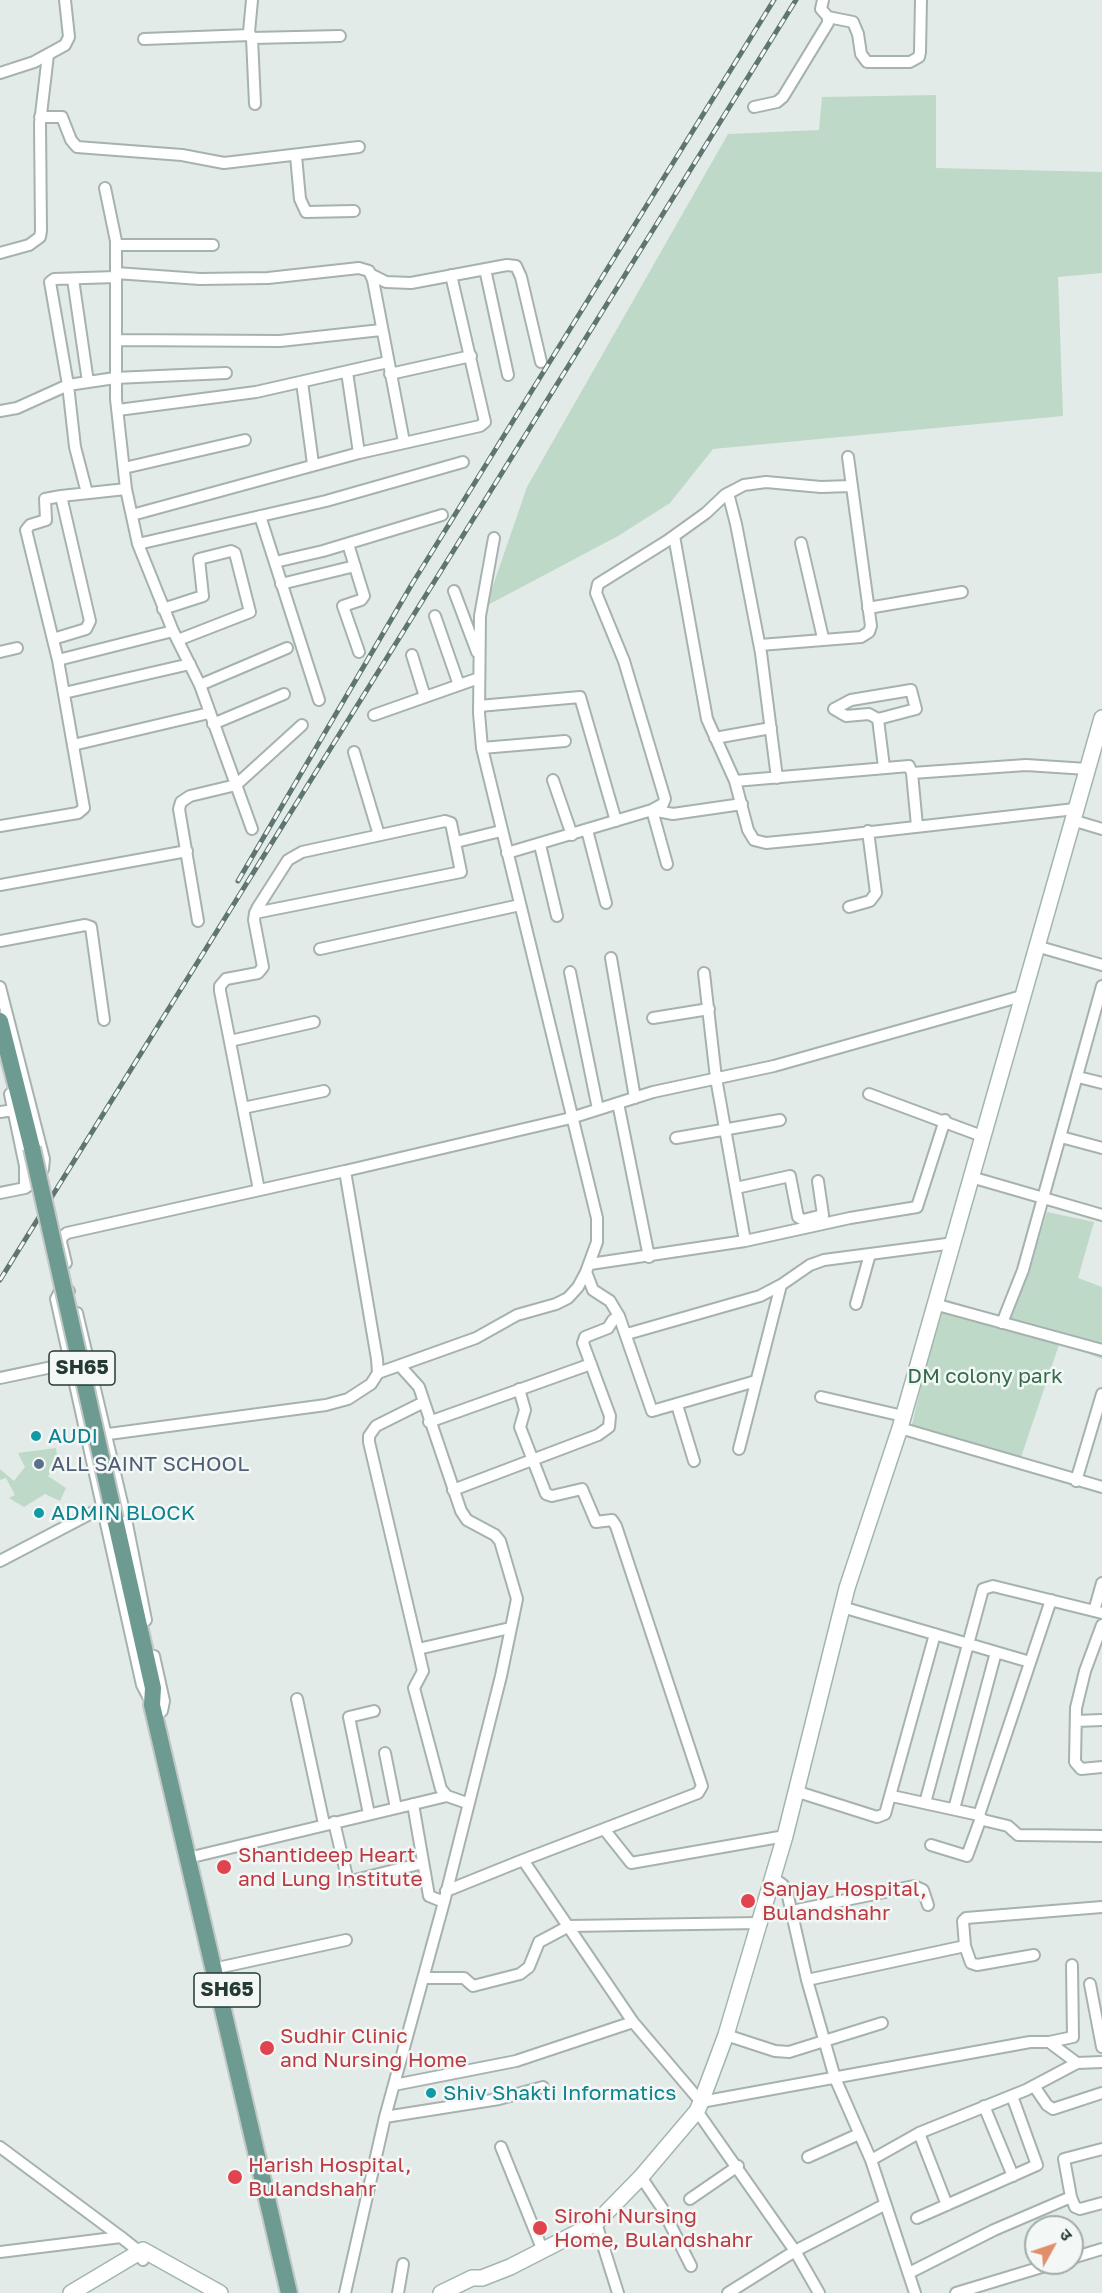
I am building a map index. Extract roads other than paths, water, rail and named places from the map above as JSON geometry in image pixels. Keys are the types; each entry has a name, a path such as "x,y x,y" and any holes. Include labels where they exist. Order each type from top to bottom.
{"main road":[{"name":"SH65","path":"0,1021 32,1148 109,1513 193,1857 288,2293"},
{"name":"SH65","path":"193,1857 222,1967 298,2293"}],"street":[{"path":"0,73 48,55 68,41 65,0"},
{"path":"252,0 251,36 255,104"},
{"path":"823,0 821,9 828,17 853,22 858,34 861,54 867,62 910,62 919,57 921,0"},
{"path":"754,107 777,102 783,97 824,30 828,17"},
{"path":"144,39 340,36"},
{"path":"0,253 35,242 41,231 40,117 48,55"},
{"path":"40,117 62,117 73,144 84,148 165,153 230,163 359,147"},
{"path":"296,156 300,200 306,212 354,211"},
{"path":"105,188 116,245 115,378 126,489 138,544 163,609 200,685 252,829"},
{"path":"116,245 213,244"},
{"path":"87,493 75,447 68,385 50,286 54,279 116,275 200,279 268,278 359,268 398,284 511,264 518,269 541,362"},
{"path":"485,269 508,375"},
{"path":"372,275 404,442"},
{"path":"132,515 313,464 484,424 486,418 451,275"},
{"path":"73,279 88,382"},
{"path":"116,340 280,341 381,330"},
{"path":"390,374 471,356"},
{"path":"118,410 256,392 388,362"},
{"path":"347,372 359,453"},
{"path":"0,411 17,408 68,385 115,378 226,373"},
{"path":"302,382 313,464"},
{"path":"124,468 245,440"},
{"path":"760,645 866,635 871,627 848,458"},
{"path":"138,544 326,501 463,462"},
{"path":"507,853 652,810 663,804 664,790 624,662 596,588 612,574 674,536 728,493 744,485 766,482 822,487 851,486"},
{"path":"0,826 82,810 84,804 58,660 26,530 30,525 46,520 45,499 126,489"},
{"path":"728,493 760,645 777,778"},
{"path":"53,639 86,629 90,621 61,496"},
{"path":"260,516 319,700"},
{"path":"274,562 348,544 442,516"},
{"path":"674,536 702,700 715,738 735,781 751,837 759,842 917,826 1073,815 1102,829"},
{"path":"378,1373 401,1367 476,1338 517,1315 556,1304 578,1287 588,1268 597,1242 597,1218 482,748 479,657 483,592 494,538"},
{"path":"801,543 823,638"},
{"path":"348,544 364,597 343,605 359,652"},
{"path":"58,660 175,636 250,612 235,553 231,551 199,559 203,596 163,609"},
{"path":"281,584 355,566"},
{"path":"454,591 479,657"},
{"path":"868,608 962,592"},
{"path":"435,616 459,685"},
{"path":"0,652 17,648"},
{"path":"200,685 286,648"},
{"path":"412,655 425,697"},
{"path":"64,693 190,664"},
{"path":"374,715 479,678"},
{"path":"911,690 916,709 878,719 869,714 846,716 834,709 860,698 911,690"},
{"path":"213,724 284,694"},
{"path":"479,706 580,697 616,821"},
{"path":"73,745 209,713"},
{"path":"441,2293 472,2278 482,2278 543,2251 597,2223 641,2177 699,2106 726,2035 785,1836 842,1607 901,1422 934,1304 954,1244 982,1136 1102,717"},
{"path":"878,719 884,767"},
{"path":"198,921 179,809 181,802 190,796 236,785 302,725"},
{"path":"715,738 771,728"},
{"path":"482,748 565,741"},
{"path":"354,752 379,835"},
{"path":"912,773 1026,765 1087,769"},
{"path":"735,781 909,766 912,773 917,826"},
{"path":"553,780 572,835"},
{"path":"652,810 673,814 742,804"},
{"path":"652,810 667,864"},
{"path":"255,913 459,873 462,868 451,823 445,821 294,855 288,860 255,913 254,920 263,968 258,973 226,979 220,986 259,1190"},
{"path":"587,830 606,903"},
{"path":"456,842 501,831"},
{"path":"849,907 870,901 876,893 868,831"},
{"path":"540,845 557,916"},
{"path":"0,885 187,851"},
{"path":"320,949 520,905"},
{"path":"0,941 86,925 91,927 105,1020"},
{"path":"1036,946 1102,965"},
{"path":"611,958 635,1098"},
{"path":"570,972 598,1110"},
{"path":"704,973 717,1078 746,1240"},
{"path":"1002,1323 1023,1270 1102,986"},
{"path":"0,987 44,1159 43,1169 36,1180 25,1188 0,1193"},
{"path":"156,1701 162,1688 107,1435 72,1294 61,1242 64,1234 571,1118 635,1098 774,1066 1022,996"},
{"path":"653,1018 709,1009"},
{"path":"230,1041 314,1022"},
{"path":"0,1053 25,1166 25,1188"},
{"path":"1078,1077 1102,1083"},
{"path":"243,1108 324,1092"},
{"path":"869,1094 945,1120 982,1136"},
{"path":"618,1103 649,1257"},
{"path":"0,1112 14,1110"},
{"path":"676,1138 780,1120"},
{"path":"588,1268 917,1207 945,1120"},
{"path":"1061,1137 1102,1148"},
{"path":"86,1437 326,1405 348,1399 371,1384 378,1373 345,1171"},
{"path":"736,1188 790,1176 798,1217 803,1220 824,1215 818,1181"},
{"path":"971,1177 1102,1215"},
{"path":"627,1334 760,1296 810,1265 870,1254 954,1244"},
{"path":"856,1304 870,1254"},
{"path":"588,1268 593,1290 610,1301 627,1334 650,1408 656,1411 756,1382"},
{"path":"739,1449 781,1285"},
{"path":"0,1561 109,1513 86,1437 56,1299 59,1293 69,1291 72,1294"},
{"path":"934,1304 1102,1350"},
{"path":"453,1490 598,1435 609,1427 610,1416 584,1339 608,1328 619,1316"},
{"path":"0,1377 70,1363"},
{"path":"429,1422 591,1364"},
{"path":"345,2293 394,2085 501,1676 517,1599 500,1541 495,1535 466,1520 453,1490 419,1387 401,1367"},
{"path":"413,1804 429,1896 445,1897 523,1860 698,1793 702,1786 615,1522 596,1521 582,1489 552,1496 546,1494 519,1423 525,1410 519,1389"},
{"path":"821,1398 901,1422 1076,1481 1102,1487"},
{"path":"1076,1481 1101,1400"},
{"path":"424,1402 376,1426 369,1436 423,1674 414,1688 441,1789 447,1796 467,1803"},
{"path":"677,1405 694,1461"},
{"path":"925,1803 986,1586 1098,1612 1102,1583"},
{"path":"931,1845 967,1856 1051,1600"},
{"path":"842,1607 1030,1662"},
{"path":"1102,1625 1085,1671 1076,1721 1076,1766 1081,1769 1102,1767"},
{"path":"418,1649 510,1628"},
{"path":"795,1791 877,1817 888,1811 934,1634"},
{"path":"954,1809 996,1652"},
{"path":"297,1699 329,1823 347,1877 351,1881 423,1863"},
{"path":"369,1814 349,1717 374,1711"},
{"path":"1076,1721 1102,1720"},
{"path":"386,1753 396,1808"},
{"path":"193,1857 447,1796"},
{"path":"892,1796 980,1816 1008,1826 1018,1835 1102,1836"},
{"path":"604,1829 631,1863 785,1836"},
{"path":"523,1860 633,2022 699,2106 795,2251 819,2293"},
{"path":"772,1877 783,1885 792,1911 807,1980 835,2078 871,2160 915,2293"},
{"path":"792,1911 909,1886 922,1890 928,1905"},
{"path":"1034,1955 974,1964 969,1960 962,1926 966,1918 1102,1907"},
{"path":"423,1978 464,1978 473,1986 520,1974 529,1967 539,1942 569,1926 759,1923"},
{"path":"222,1967 346,1940"},
{"path":"807,1980 965,1946"},
{"path":"699,2106 1030,2042 1050,2043 1073,2037 1072,1965"},
{"path":"1090,1984 1102,2048"},
{"path":"394,2085 516,2061 633,2022"},
{"path":"726,2035 775,2051 789,2052 882,2023"},
{"path":"1050,2043 1077,2063"},
{"path":"871,2160 919,2133 1012,2096 1077,2063 1102,2062"},
{"path":"1034,2086 1047,2105 1053,2109 1102,2093"},
{"path":"386,2117 499,2099 543,2087"},
{"path":"917,2218 1013,2176 1037,2163 1012,2096"},
{"path":"984,2106 1013,2176"},
{"path":"919,2133 947,2205"},
{"path":"808,2157 859,2134"},
{"path":"0,2147 121,2237 141,2256 205,2293"},
{"path":"501,2147 543,2251"},
{"path":"1102,2149 1064,2159 1075,2207 1080,2209 1102,2203"},
{"path":"690,2199 738,2166"},
{"path":"641,2177 662,2208 691,2266"},
{"path":"909,2273 994,2230 1071,2197"},
{"path":"728,2293 795,2251 885,2205"},
{"path":"597,2223 618,2293"},
{"path":"0,2252 121,2237"},
{"path":"1084,2254 1102,2249"},
{"path":"71,2293 148,2252 220,2293"},
{"path":"87,2293 141,2256"},
{"path":"398,2293 403,2264"},
{"path":"956,2293 1024,2272"},
{"path":"460,2293 476,2286 482,2278"}],"railway":[{"path":"238,881 412,584 774,0"},
{"path":"0,1280 796,0"}],"place":[{"name":"AUDI","path":"36,1436"},
{"name":"ALL SAINT SCHOOL","path":"39,1464"},
{"name":"ADMIN BLOCK","path":"39,1513"},
{"name":"Shantideep Heart and Lung Institute","path":"224,1867"},
{"name":"Sanjay Hospital, Bulandshahr","path":"748,1901"},
{"name":"Sudhir Clinic and Nursing Home","path":"267,2048"},
{"name":"Shiv Shakti Informatics","path":"431,2093"},
{"name":"Harish Hospital, Bulandshahr","path":"235,2177"},
{"name":"Sirohi Nursing Home, Bulandshahr","path":"540,2228"}],"park label":[{"name":"DM colony park","path":"985,1376"}]}
